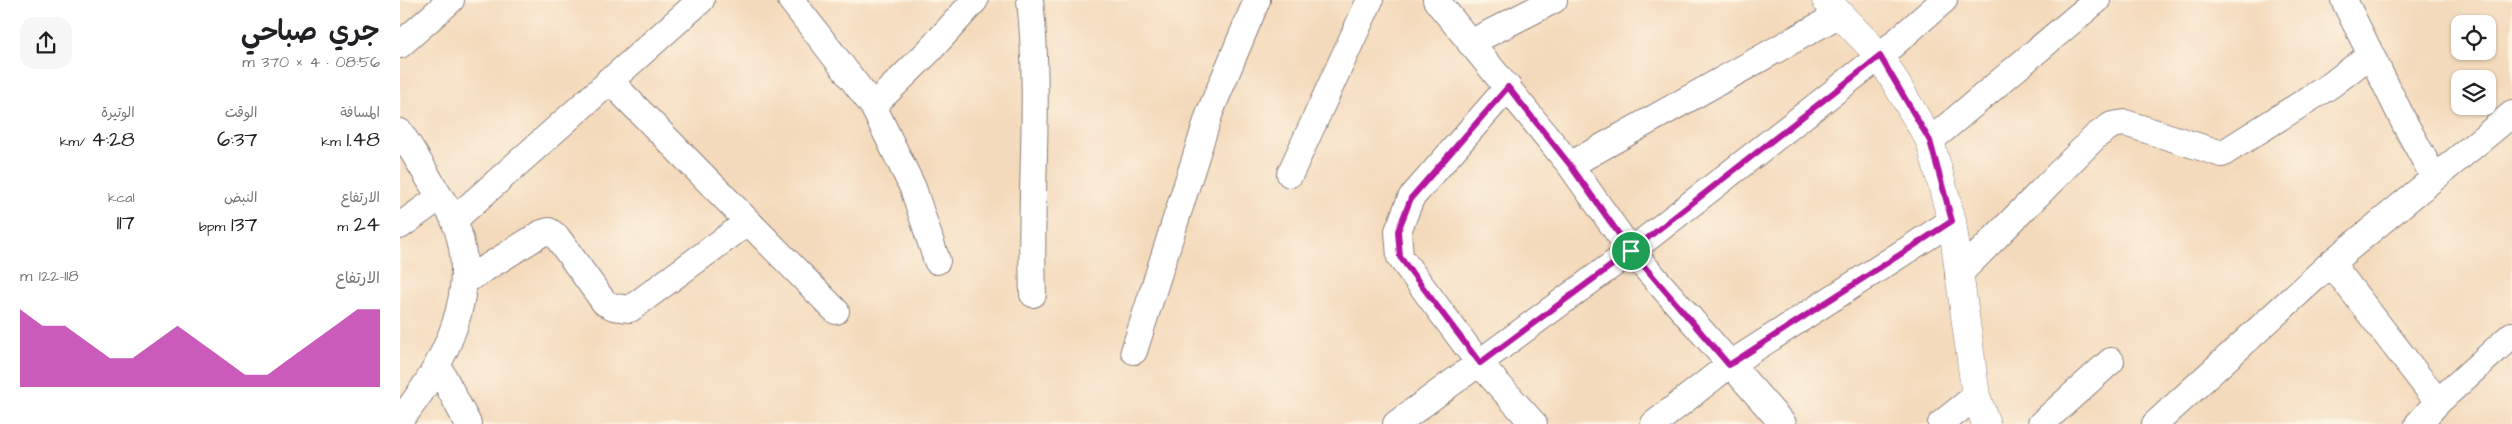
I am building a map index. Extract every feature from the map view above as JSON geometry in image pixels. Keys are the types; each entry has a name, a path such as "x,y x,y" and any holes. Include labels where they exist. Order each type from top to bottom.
{"street":[{"path":"400,45 451,0"},
{"path":"454,220 608,80 701,0"},
{"path":"791,0 873,106 914,188 937,261"},
{"path":"873,106 929,51 974,0"},
{"path":"1030,0 1034,35 1036,110 1033,294"},
{"path":"1134,351 1210,112 1257,0"},
{"path":"1290,174 1370,0"},
{"path":"1436,0 1570,165 1631,251 1729,365 1784,424"},
{"path":"1470,43 1554,0"},
{"path":"1396,424 1631,251 1880,56 1944,0"},
{"path":"1930,141 2097,0"},
{"path":"2344,0 2370,55 2434,177"},
{"path":"1570,165 1833,7 1880,56 1930,141 1952,221 1976,396 1986,424"},
{"path":"1958,275 2096,136 2112,125 2130,124 2222,154 2331,85 2370,55"},
{"path":"608,80 836,311"},
{"path":"1508,87 1411,198 1398,231 1400,257 1480,363 1534,424"},
{"path":"2155,424 2331,263 2512,114"},
{"path":"400,132 454,220 463,258 466,282 453,330 438,366 417,399 400,420"},
{"path":"400,226 440,197"},
{"path":"1654,424 1729,365 1952,221"},
{"path":"466,282 542,233 549,231 557,237 604,302 614,307 630,309 748,222"},
{"path":"2331,263 2438,402"},
{"path":"2418,424 2438,402 2512,335"},
{"path":"2041,424 2111,362"},
{"path":"438,366 468,424"},
{"path":"1941,424 1976,396"}],"route":[{"path":"1631,251 1480,363 1400,257 1398,231 1403,214 1411,198 1508,87 1570,165 1631,251 1729,365 1952,221 1930,141 1880,56 1631,251"}]}
